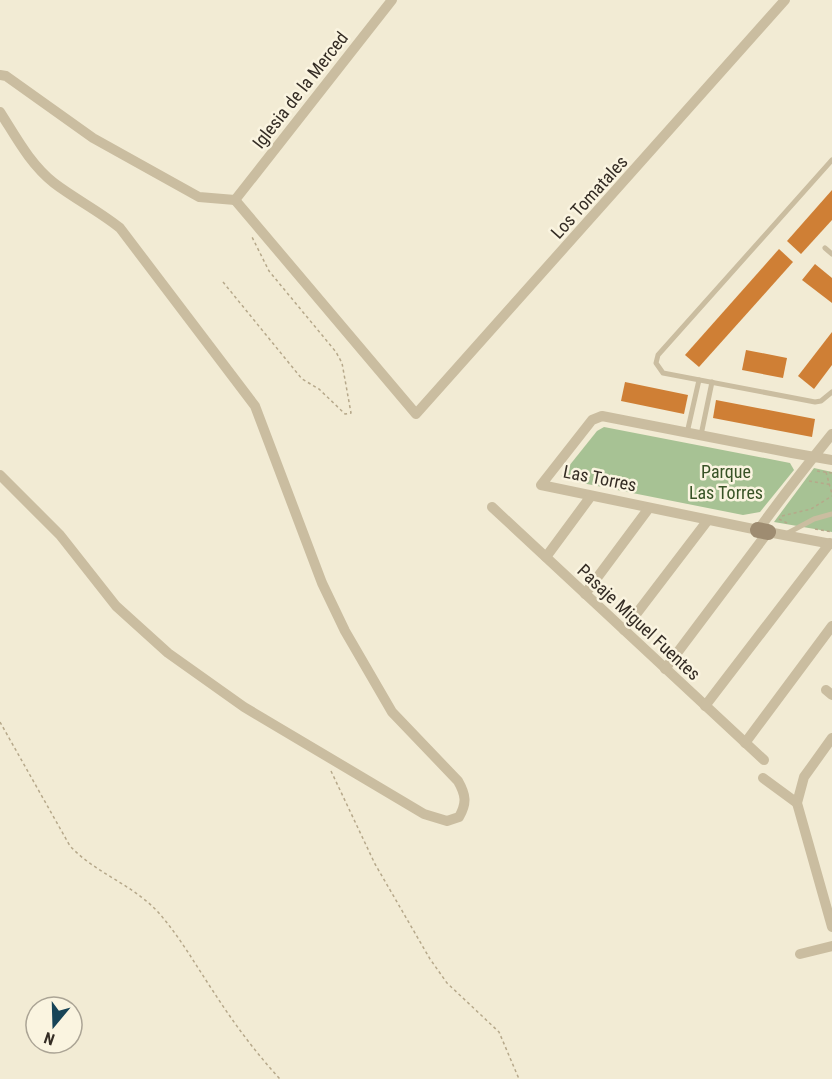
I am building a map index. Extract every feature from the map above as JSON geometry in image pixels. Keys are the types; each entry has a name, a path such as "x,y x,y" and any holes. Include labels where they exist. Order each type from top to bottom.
{"street":[{"name":"Iglesia de la Merced","path":"235,200 392,0"},
{"name":"Los Tomatales","path":"245,212 416,414 785,0"},
{"path":"0,75 6,76 93,138 199,198 235,200 245,212"},
{"path":"0,112 28,156 54,182 95,208 120,228 255,406 322,583 345,631 392,712 458,781 464,792 466,804 459,817 447,821 435,820 244,707 168,653 116,606 60,535 0,475"},
{"name":"Las Torres","path":"832,460 814,463 700,435 602,416 592,420 541,485 708,520 773,529 832,541"},
{"path":"665,669 773,529 832,434"},
{"path":"546,558 591,496"},
{"name":"Pasaje Miguel Fuentes","path":"492,507 764,760"},
{"path":"585,594 649,508"},
{"path":"624,630 708,520"},
{"path":"705,706 832,541"},
{"path":"745,743 832,626"},
{"path":"832,738 804,777 798,798 832,927"},
{"path":"763,778 798,798"},
{"path":"800,954 832,946"}],"lane":[{"path":"832,160 658,355 656,363 663,373 815,402 821,401 832,392"},
{"path":"825,248 832,254"},
{"path":"687,433 699,380"},
{"path":"700,435 712,382"},
{"path":"773,529 798,527 832,514"}],"path":[{"path":"223,282 302,379 319,389 345,414 351,413 342,363 331,345 269,271 249,231 245,212"},
{"path":"814,463 832,472"},
{"path":"814,472 832,472"},
{"path":"781,516 811,509 832,495 826,472"},
{"path":"802,484 809,475"},
{"path":"808,481 831,485"},
{"path":"788,507 779,520 781,522 832,541"},
{"path":"781,512 773,529 798,527 832,532"},
{"path":"0,722 70,846 85,861 130,888 156,909 190,953 242,1033 280,1079"},
{"path":"324,755 375,864 430,959 447,982 499,1032 519,1079"}],"green space":[{"name":"Parque Las Torres","path":"604,427 790,463 794,470 760,512 743,515 562,479 561,476 597,431"},
{"name":"Parque Las Torres","path":"814,468 832,472 832,532 774,522"}],"building":[{"path":"832,190 832,220 801,254 787,241"},
{"path":"779,249 793,262 699,367 685,355"},
{"path":"815,264 832,278 832,303 802,280"},
{"path":"832,332 832,365 814,389 798,376"},
{"path":"746,350 787,358 783,378 742,370"},
{"path":"625,382 688,395 684,414 621,401"},
{"path":"716,400 815,419 812,437 713,418"}]}
